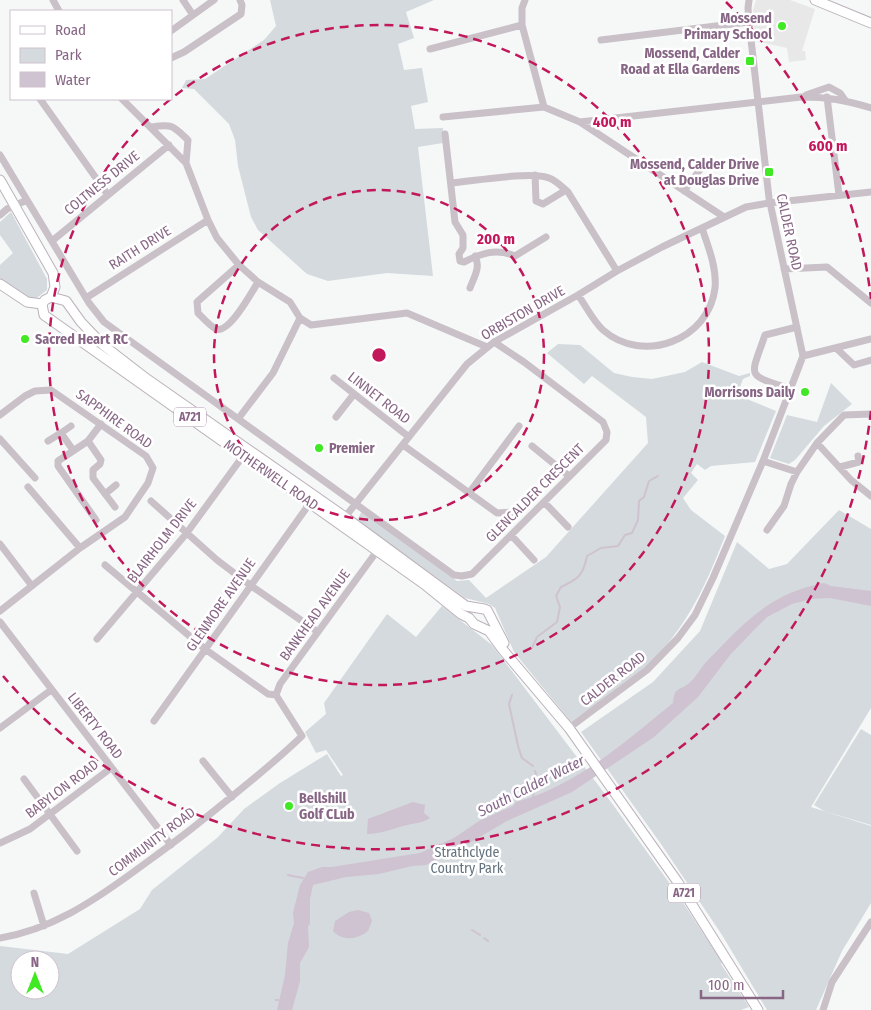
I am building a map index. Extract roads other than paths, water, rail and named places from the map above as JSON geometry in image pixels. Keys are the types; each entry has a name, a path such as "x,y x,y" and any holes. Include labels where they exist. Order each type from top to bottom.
{"main road":[{"path":"815,0 871,22"},
{"path":"0,180 53,273 54,287 51,297 42,304 27,302 0,284"},
{"name":"MOTHERWELL ROAD","path":"51,297 66,301 81,322 103,345 147,379 345,517 466,606 478,608"},
{"name":"MOTHERWELL ROAD","path":"42,304 44,315 68,334 310,503 424,584 461,614 472,620"},
{"path":"68,334 77,330 81,322"},
{"path":"472,620 473,612 478,608"},
{"name":"A721","path":"478,608 484,608 490,617 508,655"},
{"path":"482,627 486,626 490,617"},
{"name":"A721","path":"472,620 478,627 489,631 570,728 677,881 758,1010"}],"street":[{"path":"183,0 193,15"},
{"path":"172,30 214,0"},
{"path":"172,58 184,52 240,14 242,5 240,0"},
{"path":"525,0 522,8 522,25 544,107"},
{"name":"CALDER ROAD","path":"570,728 647,670 678,638 695,615 713,578 763,461 803,356 769,203 749,22 749,0"},
{"path":"601,40 749,22"},
{"path":"430,49 522,25"},
{"path":"801,97 829,88 840,93 845,100"},
{"path":"580,122 801,97 827,97 871,108"},
{"path":"827,97 839,195"},
{"path":"41,100 108,195"},
{"path":"123,100 152,126 186,163 217,238 239,265 258,282 290,302 300,318 311,325 407,313 487,347"},
{"path":"443,117 544,107 580,122 724,217"},
{"path":"152,126 169,125 174,127 188,140 186,163"},
{"path":"446,134 455,222 464,234 460,261 464,262 475,256 494,251 515,256 546,238"},
{"name":"COLTNESS DRIVE","path":"52,241 169,145"},
{"name":"MOTHERWELL ROAD","path":"0,155 86,298 104,322 355,504"},
{"path":"684,192 706,163"},
{"path":"451,183 535,175 552,179 566,190 616,271"},
{"path":"535,175 536,201 539,203 544,204 566,190"},
{"name":"ORBISTON DRIVE","path":"345,517 467,364 494,342 662,246 746,208 769,203 871,192"},
{"path":"0,215 7,209 27,200"},
{"name":"RAITH DRIVE","path":"86,298 208,220"},
{"path":"578,295 602,329 617,338 628,342 654,346 676,340 696,327 711,307 715,276 702,228"},
{"path":"470,288 477,269 478,261 475,256"},
{"path":"239,265 197,302 198,313 214,328 220,329 229,326 258,282"},
{"path":"784,269 827,266 871,303"},
{"path":"238,419 273,373 300,318"},
{"path":"791,389 760,379 755,375 753,369 765,335 797,327"},
{"path":"803,356 871,339"},
{"name":"GLENCALDER CRESCENT","path":"355,504 454,575 472,574 606,440 607,432 603,422 524,362 494,342"},
{"path":"836,348 854,365 871,360"},
{"name":"LINNET ROAD","path":"334,378 409,437"},
{"name":"SAPPHIRE ROAD","path":"0,414 30,393 51,390 146,456 153,468 148,483 125,517 80,548 0,611"},
{"path":"336,417 354,394"},
{"path":"767,530 784,506 797,472 817,443 844,415 871,414"},
{"path":"96,520 60,471 58,461 88,441 101,424"},
{"path":"48,441 71,426"},
{"path":"469,493 519,426"},
{"path":"61,433 73,450"},
{"path":"0,439 35,478"},
{"path":"88,441 101,460 100,464 93,470 93,478 115,507"},
{"path":"817,443 851,480 871,496"},
{"path":"403,444 497,513 516,512"},
{"path":"532,446 569,476"},
{"name":"BLAIRHOLM DRIVE","path":"97,639 138,593 186,534 243,456"},
{"path":"840,467 861,460"},
{"path":"763,461 797,472"},
{"path":"105,494 116,485"},
{"path":"28,487 80,548"},
{"path":"152,500 186,534 250,585 318,632"},
{"path":"544,502 568,527"},
{"name":"GLENMORE AVENUE","path":"154,721 310,503"},
{"path":"511,535 534,560"},
{"path":"0,544 32,586"},
{"name":"BANKHEAD AVENUE","path":"276,695 280,684 377,551"},
{"path":"105,565 205,649 268,694 276,695"},
{"name":"LIBERTY ROAD","path":"0,622 171,845"},
{"path":"0,728 51,690"},
{"name":"COMMUNITY ROAD","path":"0,938 44,926 86,905 171,845 274,763 302,736 276,695"},
{"path":"203,761 232,797"},
{"name":"BABYLON ROAD","path":"0,843 30,829 111,768"},
{"path":"24,779 77,850"},
{"path":"34,893 44,926"},
{"path":"823,1010 832,982 871,922"}],"water":[{"path":"824,583 831,586 871,591 871,606 830,598 811,599 792,604 767,617 730,655 698,697 654,737 572,792 507,821 466,845 426,865 412,866 379,874 346,877 313,885 310,899 310,924 308,926 309,947 300,963 300,981 292,1010 277,1010 285,975 288,943 294,923 293,913 300,885 308,872 322,867 420,853 454,838 479,821 513,806 516,802 538,795 579,774 618,747 673,703 674,694 691,682 721,646 759,611 788,594"},
{"path":"413,802 425,805 424,813 430,818 422,822 367,834 368,819"},
{"path":"358,910 369,913 372,921 368,931 360,936 346,938 333,931 335,921 349,912"}],"waterway":[{"path":"532,648 537,637 557,622 560,607 556,596 561,587 579,576 584,568 587,556 601,548 618,546 625,535 632,533 638,520 639,501 644,497 649,481 658,476"},
{"path":"512,695 509,704 518,746 522,758 533,766"},
{"name":"South Calder Water","path":"533,798 535,771"},
{"path":"288,875 297,877"},
{"path":"298,877 303,878"},
{"path":"472,930 480,935"},
{"path":"484,938 488,941"}],"place":[{"name":"Mossend Primary School","path":"782,26"},
{"name":"Mossend, Calder Road at Ella Gardens","path":"750,61"},
{"name":"Mossend, Calder Drive at Douglas Drive","path":"769,172"},
{"name":"Sacred Heart RC","path":"25,339"},
{"name":"Morrisons Daily","path":"805,392"},
{"name":"Premier","path":"319,448"},
{"name":"Bellshill Golf CLub","path":"289,806"}],"park label":[{"name":"Strathclyde Country Park","path":"467,860"}]}
